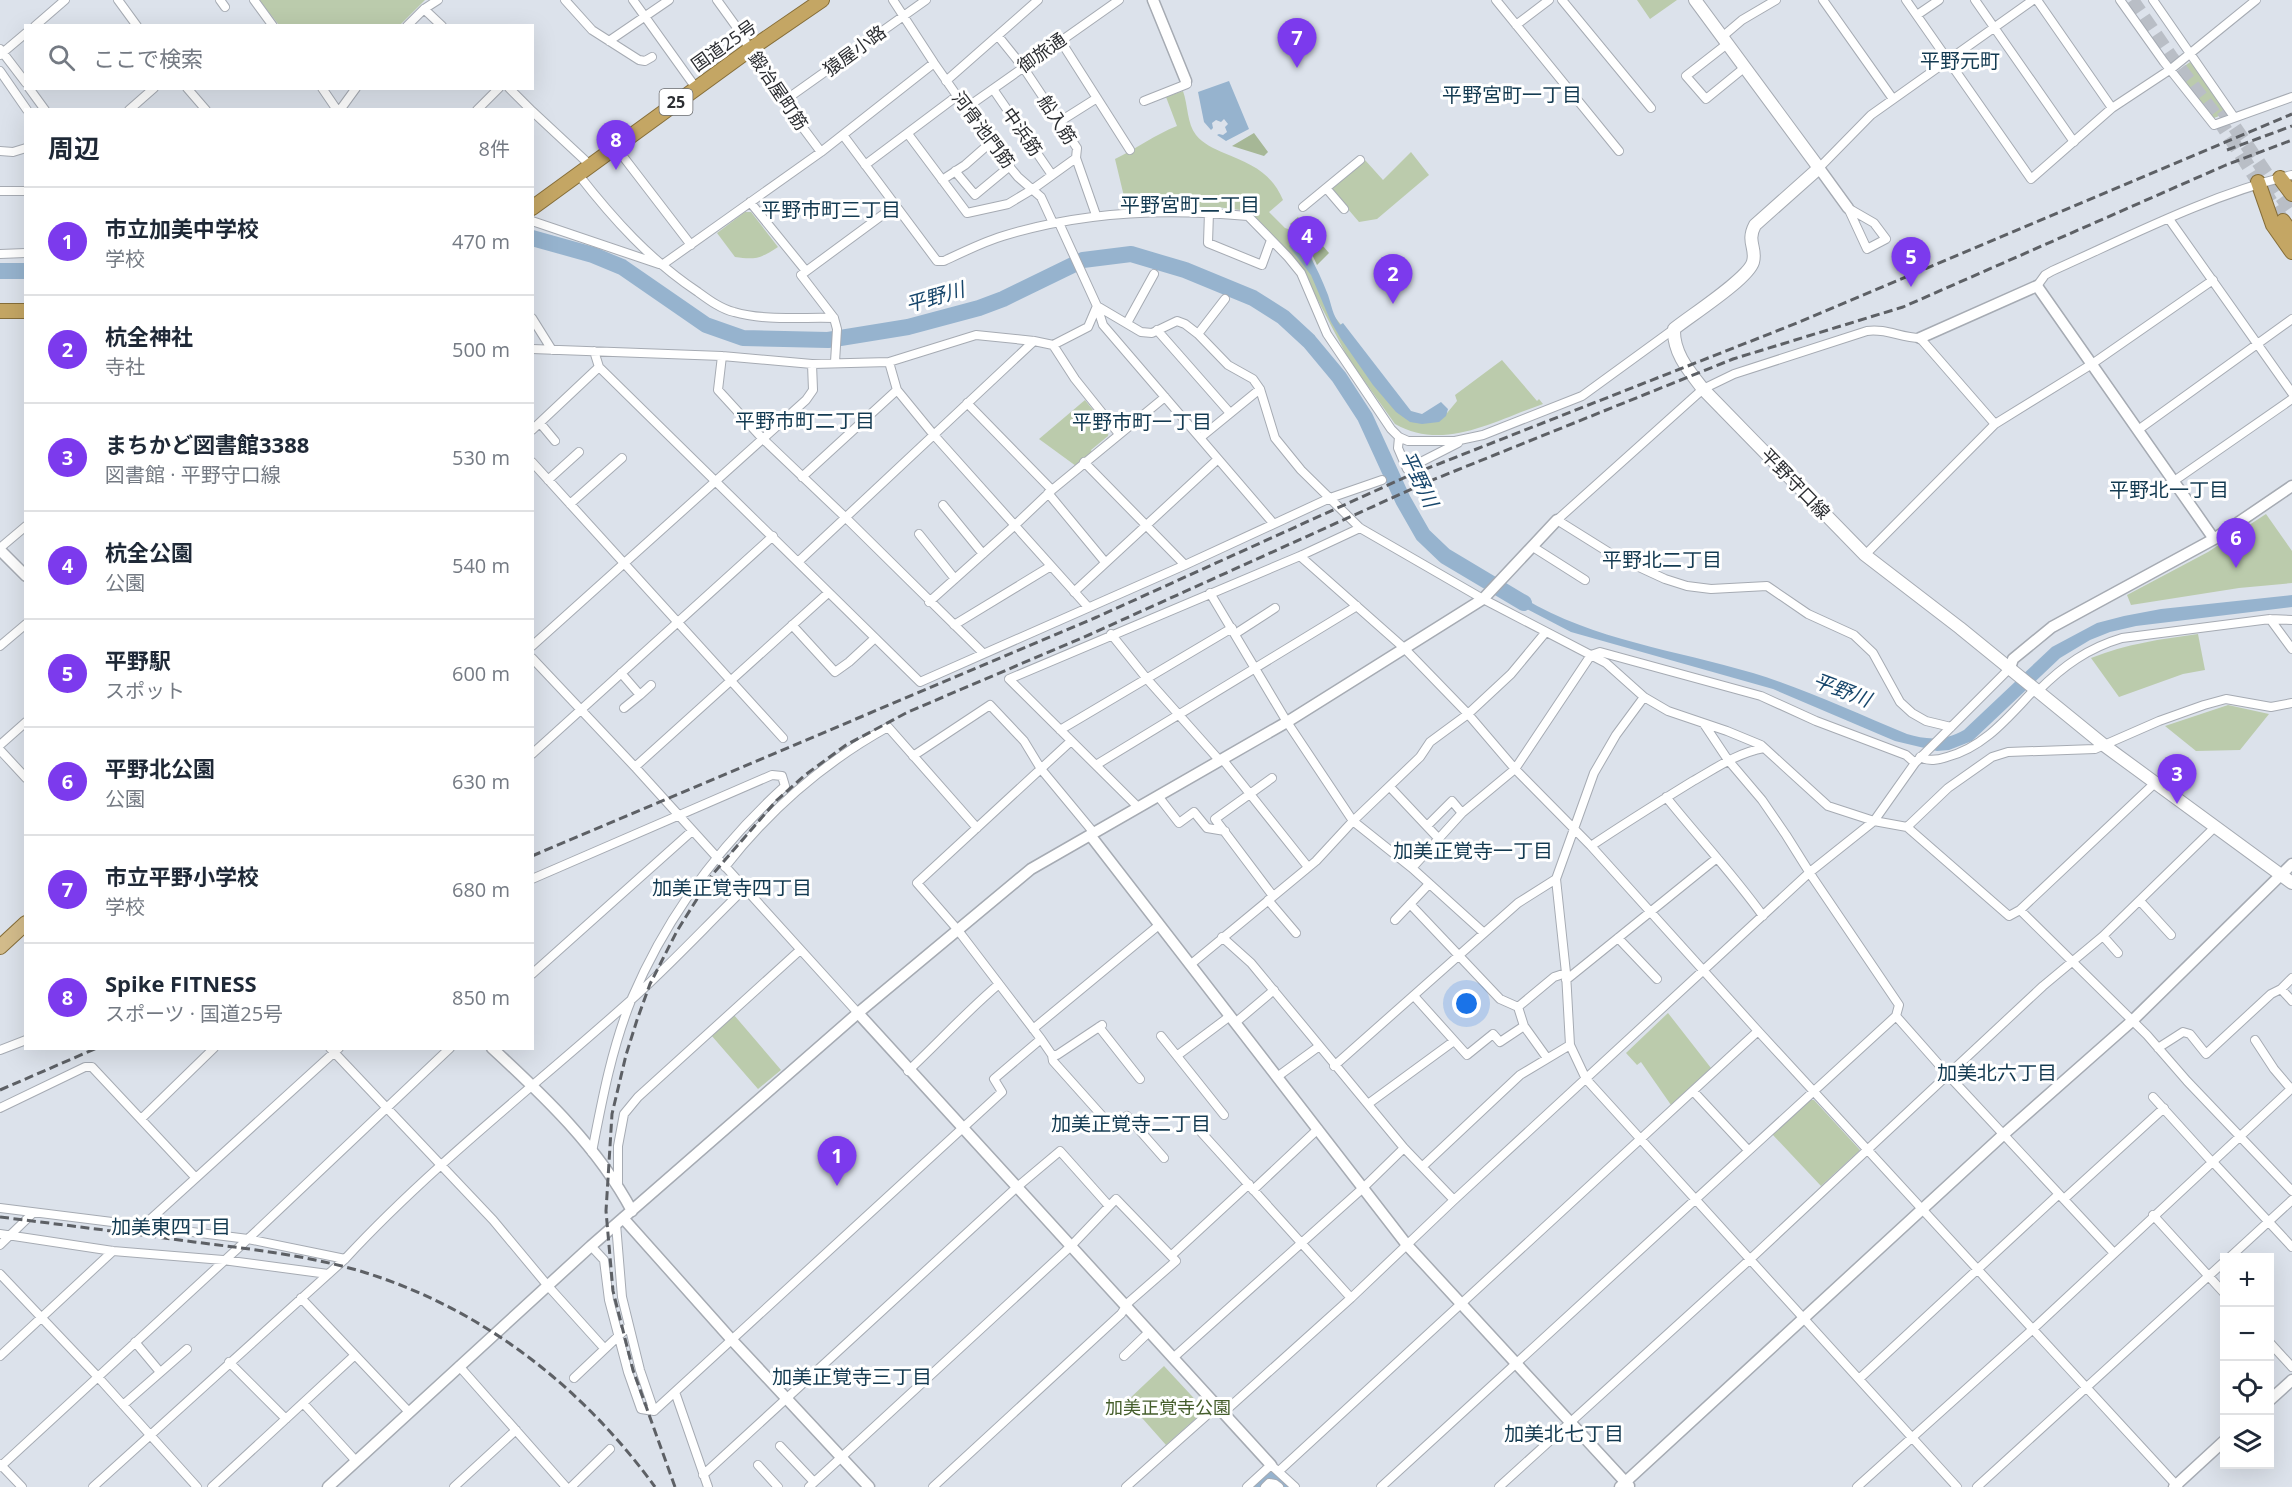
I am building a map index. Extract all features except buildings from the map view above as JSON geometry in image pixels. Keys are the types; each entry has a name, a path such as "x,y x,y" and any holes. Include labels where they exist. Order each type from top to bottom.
{"highway":[{"name":"国道25号","path":"534,207 615,146 822,0"},
{"path":"2286,176 2292,194"},
{"path":"2258,182 2273,225 2292,252"},
{"path":"2283,221 2292,234"},
{"path":"0,311 24,311"}],"main road":[{"path":"1674,329 1713,302 1749,269 1754,258 1750,238 1755,225 1819,168 1695,0"},
{"name":"平野守口線","path":"1674,329 1674,342 1678,352 1703,390 1865,555 2013,670 2105,746 2292,883"},
{"path":"0,947 24,925"}],"street":[{"path":"37,24 65,0"},
{"path":"118,0 134,24"},
{"path":"254,0 272,24"},
{"path":"409,24 424,9 438,0"},
{"path":"565,0 592,30 639,60 645,61 652,57"},
{"path":"633,0 696,88"},
{"path":"609,41 669,0"},
{"name":"鍛冶屋町筋","path":"717,0 742,36 756,65 821,152"},
{"name":"河骨池門筋","path":"893,0 990,143 1018,177 1041,197 1073,254 1097,306 1103,326 1273,523"},
{"name":"猿屋小路","path":"784,102 926,0"},
{"path":"946,81 1038,0"},
{"name":"御旅通","path":"966,108 1119,0"},
{"path":"1144,101 1187,83 1153,0"},
{"path":"1496,0 1619,151"},
{"path":"1516,25 1550,0"},
{"path":"1562,0 1651,108"},
{"path":"1744,68 1706,99 1686,76 1742,20 1776,0"},
{"path":"1823,0 1893,99"},
{"path":"1906,0 2031,179 2112,108 2171,69 2256,0"},
{"path":"1917,15 1939,0"},
{"path":"1975,0 2074,142"},
{"path":"1848,207 1874,223 1886,239 1867,249 1848,207 1819,168 1871,115 2035,0 2112,108"},
{"path":"2120,0 2214,125 2292,97"},
{"path":"2153,0 2234,117"},
{"path":"424,9 440,24"},
{"path":"24,35 1,52 24,81"},
{"name":"船入筋","path":"998,36 1023,67 1077,148 1076,158 1096,215"},
{"path":"1060,40 1130,150"},
{"path":"662,266 821,152 934,63"},
{"path":"0,71 26,108"},
{"name":"中浜筋","path":"993,89 1052,175"},
{"path":"30,90 44,108"},
{"path":"131,108 152,90"},
{"path":"189,90 204,108"},
{"path":"324,90 337,108"},
{"path":"341,108 354,90"},
{"path":"479,108 497,90"},
{"path":"511,90 530,108"},
{"path":"865,165 957,96"},
{"path":"1059,122 1096,98"},
{"path":"534,112 590,165"},
{"path":"908,134 967,213 1008,204 1076,158"},
{"path":"843,135 937,261 944,261 1002,236 1096,215 1166,211 1248,216 1301,273 1327,334 1399,437 1408,441 1455,441 1483,435 1582,396 1674,329"},
{"path":"942,180 990,143"},
{"path":"615,146 691,245"},
{"path":"0,151 13,152 24,149"},
{"path":"1303,207 1360,160"},
{"path":"955,171 975,195 1010,166"},
{"path":"578,174 616,219 669,273 718,305 733,312 756,316 834,318"},
{"path":"328,1487 619,1221 858,1013 1031,869 1287,722 1486,597 1557,520 1703,390 1734,374 1867,331 1886,331 1910,338 1920,338 2037,286 2045,275 2052,271 2169,219 2258,182 2286,176"},
{"path":"1326,188 1344,209"},
{"path":"0,191 24,191"},
{"path":"750,202 806,271"},
{"path":"836,359 837,329 834,318 801,275 896,206"},
{"path":"1209,212 1208,243 1262,265 1272,240"},
{"path":"2169,219 2292,393"},
{"path":"534,222 662,266"},
{"path":"0,254 24,253"},
{"path":"1126,323 1154,274"},
{"path":"1865,555 1995,424 2092,364 2212,280"},
{"path":"2037,286 2214,539"},
{"path":"1198,334 1225,299"},
{"path":"534,349 722,356 812,364 836,359 889,362 976,335 1053,345 1088,327 1097,306 1141,332 1152,333 1177,321 1198,334 1228,365 1252,379 1260,390 1275,438 1301,471 1330,498 1347,518 1360,528 1486,597 1545,633 1606,663 1644,697 1668,711 1727,731 1764,748 1828,806 1874,821 1907,827 2010,916 2020,910 2156,782"},
{"path":"2138,430 2292,319"},
{"path":"534,321 552,350"},
{"path":"1157,330 1230,413"},
{"path":"1920,338 1995,424"},
{"path":"798,562 1034,341"},
{"path":"1053,345 1075,379 1119,434"},
{"path":"594,351 599,368 920,682 1330,498 1382,480"},
{"path":"722,356 718,390 762,438 983,653"},
{"path":"889,362 897,390 933,434 1088,607"},
{"path":"534,644 806,400 813,390 812,364"},
{"path":"555,441 536,427 599,368"},
{"path":"802,477 897,390"},
{"path":"1200,438 1260,390"},
{"path":"929,602 1050,491 1165,397"},
{"path":"2174,481 2292,399"},
{"path":"967,403 1050,491 1106,562"},
{"path":"1399,437 1398,448 1407,470 1465,439"},
{"path":"548,480 579,452"},
{"path":"570,504 622,458"},
{"path":"1074,592 1218,459"},
{"path":"1084,462 1185,565"},
{"path":"534,464 783,738"},
{"path":"1126,1487 1351,1298 1809,872 1874,821 1919,759 1942,736 1949,725 2013,670 2013,658 2052,627 2214,539 2292,486"},
{"path":"943,505 983,554"},
{"path":"1557,520 1631,564 1687,586 1711,589 1767,586 1808,614 1854,634 1874,653 1900,702 1912,713 1926,721 1949,725"},
{"path":"24,528 0,549 24,574"},
{"path":"1137,807 1009,679 1300,556 1360,528"},
{"path":"919,534 955,579"},
{"path":"534,752 773,536"},
{"path":"1533,547 1585,580"},
{"path":"1300,556 1404,648 1468,714 1515,769 1591,846 1705,969 1758,1031 2176,1486 2220,1445"},
{"path":"954,625 1051,566"},
{"path":"635,767 828,592"},
{"path":"1210,593 1287,722 1353,821 1412,868 1484,933"},
{"path":"1096,765 1357,606"},
{"path":"1060,730 1275,609"},
{"path":"1412,868 1462,813 1515,769 1591,655 1600,652 1755,694 1816,721 1906,755 1919,759 1937,760 1961,754 1977,746 2001,725 2035,689 2100,645 2148,633 2270,619 2292,620"},
{"path":"2270,619 2292,648"},
{"path":"0,645 24,626"},
{"path":"792,626 835,672 875,638"},
{"path":"1190,965 1308,867 1420,757 1430,742 1468,714 1511,674 1545,633"},
{"path":"1111,634 1147,679 1222,760 1308,867"},
{"path":"534,660 635,767 908,1071 1275,1468 1283,1484"},
{"path":"621,673 640,695"},
{"path":"624,708 651,685"},
{"path":"1644,697 1616,735 1594,773 1556,879 1570,1045 1586,1079 1957,1487"},
{"path":"1907,827 1948,788 1992,757 2008,752 2083,751 2105,746 2159,722 2226,699 2271,707 2292,703"},
{"path":"914,756 990,705 1024,741 1041,769 1159,925 1407,1245 1625,1485 1922,1208 2132,1021 2292,864"},
{"path":"24,724 0,747 24,776"},
{"path":"1381,1487 1896,1016 1899,1005 1762,800 1728,760 1704,724"},
{"path":"725,867 747,838 782,803 850,748 888,727 977,828"},
{"path":"1071,741 916,883 957,929 1041,1039 1052,1055 1053,1062 1112,1127 1127,1116 1164,1158"},
{"path":"1591,846 1728,760 1764,748"},
{"path":"534,878 772,775 782,776 785,786 750,818 716,857 673,917 632,999 606,1079 592,1152"},
{"path":"1272,778 1215,819 1296,933"},
{"path":"1390,786 1438,838"},
{"path":"1158,796 1179,823 1194,812 1207,828 1225,831"},
{"path":"1666,797 1735,877 1763,916"},
{"path":"1426,826 1452,801 1462,813"},
{"path":"1499,1487 1750,1259 2071,961 2076,960 2103,936 2216,826"},
{"path":"534,972 692,831"},
{"path":"1518,1007 1554,977 1566,977 1717,858"},
{"path":"1334,1066 1518,903 1556,879"},
{"path":"1395,920 1430,884"},
{"path":"93,1487 345,1259 370,1232 441,1167 632,999 744,889"},
{"path":"2140,901 2171,935"},
{"path":"1410,904 1500,999 1518,1007 1524,1026 1547,1058"},
{"path":"2020,910 2132,1021 2292,1191"},
{"path":"1033,1029 1159,925"},
{"path":"2103,936 2118,953"},
{"path":"1222,937 1251,963 1318,1047 1404,1148 1454,1200"},
{"path":"1618,938 1657,979"},
{"path":"618,1184 618,1146 624,1114 638,1097 799,951"},
{"path":"2158,1048 2183,1032 2190,1034 2206,1054 2271,994 2281,989 2292,978"},
{"path":"908,1071 945,1037 970,1009 999,984"},
{"path":"2281,989 2292,1001"},
{"path":"1178,1055 1274,990"},
{"path":"1414,996 1467,1055 1493,1034 1500,1042 1524,1026"},
{"path":"1896,1016 2113,1252"},
{"path":"1052,1055 1057,1055 1101,1025 1140,1079"},
{"path":"1247,1487 1275,1468 1462,1304 1758,1031"},
{"path":"1161,1036 1224,1115"},
{"path":"654,1411 1002,1092 994,1079 1041,1039"},
{"path":"1857,1487 2033,1329 2113,1252 2292,1089 2274,1070 2256,1040"},
{"path":"0,1050 24,1041"},
{"path":"1368,1104 1454,1041"},
{"path":"1423,1166 1520,1075 1570,1045"},
{"path":"1277,1077 1318,1047"},
{"path":"141,1119 212,1050"},
{"path":"143,1226 334,1050 493,1220 604,1348"},
{"path":"22,1487 1,1465 248,1239 448,1050"},
{"path":"494,1050 550,1101 618,1184 632,1210"},
{"path":"0,1108 85,1067 92,1067 195,1177"},
{"path":"1693,1091 1748,1150"},
{"path":"2153,1096 2292,1247"},
{"path":"1859,1379 1978,1268 2164,1108"},
{"path":"1172,1255 1318,1130"},
{"path":"1201,1132 1351,1298"},
{"path":"1173,1358 1363,1188 1404,1148"},
{"path":"703,1475 1059,1151 1109,1206"},
{"path":"780,1446 812,1485 1071,1246 1116,1199 1176,1261 1129,1302 933,1487"},
{"path":"2233,1253 2292,1200"},
{"path":"0,1209 248,1239 345,1259"},
{"path":"0,1245 33,1213"},
{"path":"2153,1215 2220,1288"},
{"path":"619,1221 869,1487"},
{"path":"619,1221 622,1297 640,1370 654,1411"},
{"path":"0,1234 113,1251 223,1260 328,1274"},
{"path":"591,1246 604,1260 609,1300 628,1372 641,1409 654,1411"},
{"path":"0,1356 113,1251"},
{"path":"1977,1487 2220,1266"},
{"path":"0,1274 97,1376 197,1487"},
{"path":"300,1298 409,1412"},
{"path":"574,1378 629,1326"},
{"path":"1124,1356 1149,1332"},
{"path":"135,1342 160,1372"},
{"path":"2274,1347 2292,1367"},
{"path":"123,1405 187,1349"},
{"path":"212,1487 355,1355"},
{"path":"230,1362 286,1419"},
{"path":"459,1366 566,1487"},
{"path":"2274,1396 2292,1380"},
{"path":"675,1392 708,1487"},
{"path":"303,1403 356,1461"},
{"path":"454,1487 516,1430"},
{"path":"571,1487 610,1449"},
{"path":"758,1465 778,1487"},
{"path":"1264,1487 1269,1483 1295,1487"}],"green space":[{"path":"259,0 425,0 401,24 278,24"},
{"path":"1637,0 1677,0 1650,19"},
{"path":"2190,62 2193,63 2227,113 2214,118 2211,116 2180,75 2179,70"},
{"path":"1183,91 1193,131 1199,138 1213,148 1251,165 1273,182 1283,200 1269,212 1285,228 1291,230 1300,241 1312,259 1330,311 1410,411 1421,415 1447,413 1457,401 1455,395 1502,360 1537,401 1539,399 1543,404 1488,425 1451,434 1432,435 1414,432 1395,424 1348,358 1294,257 1248,211 1217,207 1127,209 1115,159 1177,126 1166,97"},
{"path":"1254,133 1268,152 1264,156 1232,146"},
{"path":"1411,152 1429,175 1377,219 1359,222 1330,188 1365,160 1383,180"},
{"path":"745,212 751,212 778,247 758,257 735,257 717,233"},
{"path":"1298,217 1329,253 1317,265 1308,246 1290,224"},
{"path":"1085,400 1109,430 1108,436 1076,466 1039,439"},
{"path":"2266,514 2292,551 2292,583 2239,588 2131,605 2127,595 2208,552"},
{"path":"2198,634 2205,670 2183,674 2119,697 2091,658 2130,646"},
{"path":"2228,705 2269,714 2240,750 2196,751 2165,726"},
{"path":"1668,1013 1711,1068 1671,1105 1641,1062 1637,1065 1626,1053"},
{"path":"734,1015 781,1070 758,1089 711,1035"},
{"path":"1809,1100 1814,1100 1860,1150 1821,1186 1772,1134"},
{"name":"加美正覚寺公園","path":"1164,1366 1203,1408 1203,1412 1166,1445 1127,1401"}],"water":[{"path":"1229,81 1249,129 1226,141 1217,135 1227,132 1225,127 1228,124 1224,119 1221,122 1216,120 1212,123 1211,130 1204,122 1198,92"},
{"path":"1297,236 1318,272 1340,325 1343,323 1411,411 1422,414 1441,402 1448,409 1446,416 1439,422 1422,424 1410,422 1396,412 1373,385 1331,322 1311,275 1289,246"},
{"path":"1508,588 1536,605 1596,631 1772,679 1907,734 1929,738 1943,738 1964,730 2052,647 2097,623 2161,609 2292,595 2292,607 2136,626 2110,632 2090,640 2060,658 1972,741 1949,750 1937,751 1895,741 1773,689 1571,632 1502,596"}],"waterway":[{"name":"平野川","path":"534,239 593,255 622,267 706,325 743,338 828,340 908,327 979,308 1003,299 1083,260 1131,254 1185,270 1253,298 1283,317 1309,341 1339,377 1365,417 1403,500 1423,535 1445,556 1524,603"},
{"name":"平野川","path":"0,271 24,271"},
{"path":"1256,1487 1267,1477 1277,1477 1286,1487"}],"tunnel":[{"path":"2132,0 2171,57 2221,123 2283,221"},
{"path":"2223,110 2292,212"}],"railway":[{"path":"534,855 1097,617 1408,476 1797,323 2292,114"},
{"path":"2227,150 2292,126"},
{"path":"675,1487 633,1370 613,1291 606,1211 612,1114 637,1020 650,984 677,931 712,875 777,800 805,775 846,745 908,712 1091,634 1425,483 1733,359 1903,307 2226,165 2292,140"},
{"path":"0,1090 92,1050"},
{"path":"0,1217 298,1257 339,1265 404,1286 487,1329 525,1355 595,1416 655,1487"}],"place":[{"name":"市立平野小学校","path":"1297,68"},
{"name":"Spike FITNESS","path":"616,170"},
{"name":"杭全公園","path":"1307,266"},
{"name":"平野駅","path":"1911,287"},
{"name":"杭全神社","path":"1393,304"},
{"name":"平野北公園","path":"2236,568"},
{"name":"まちかど図書館3388","path":"2177,804"},
{"name":"市立加美中学校","path":"837,1186"}],"district":[{"name":"平野元町","path":"1960,61"},
{"name":"平野宮町一丁目","path":"1512,95"},
{"name":"平野宮町二丁目","path":"1190,205"},
{"name":"平野市町三丁目","path":"831,210"},
{"name":"平野市町二丁目","path":"805,421"},
{"name":"平野市町一丁目","path":"1142,422"},
{"name":"平野北一丁目","path":"2169,490"},
{"name":"平野北二丁目","path":"1662,560"},
{"name":"加美正覚寺一丁目","path":"1473,851"},
{"name":"加美正覚寺四丁目","path":"732,888"},
{"name":"加美北六丁目","path":"1997,1073"},
{"name":"加美正覚寺二丁目","path":"1131,1124"},
{"name":"加美東四丁目","path":"171,1227"},
{"name":"加美正覚寺三丁目","path":"852,1377"},
{"name":"加美北七丁目","path":"1564,1434"}]}
